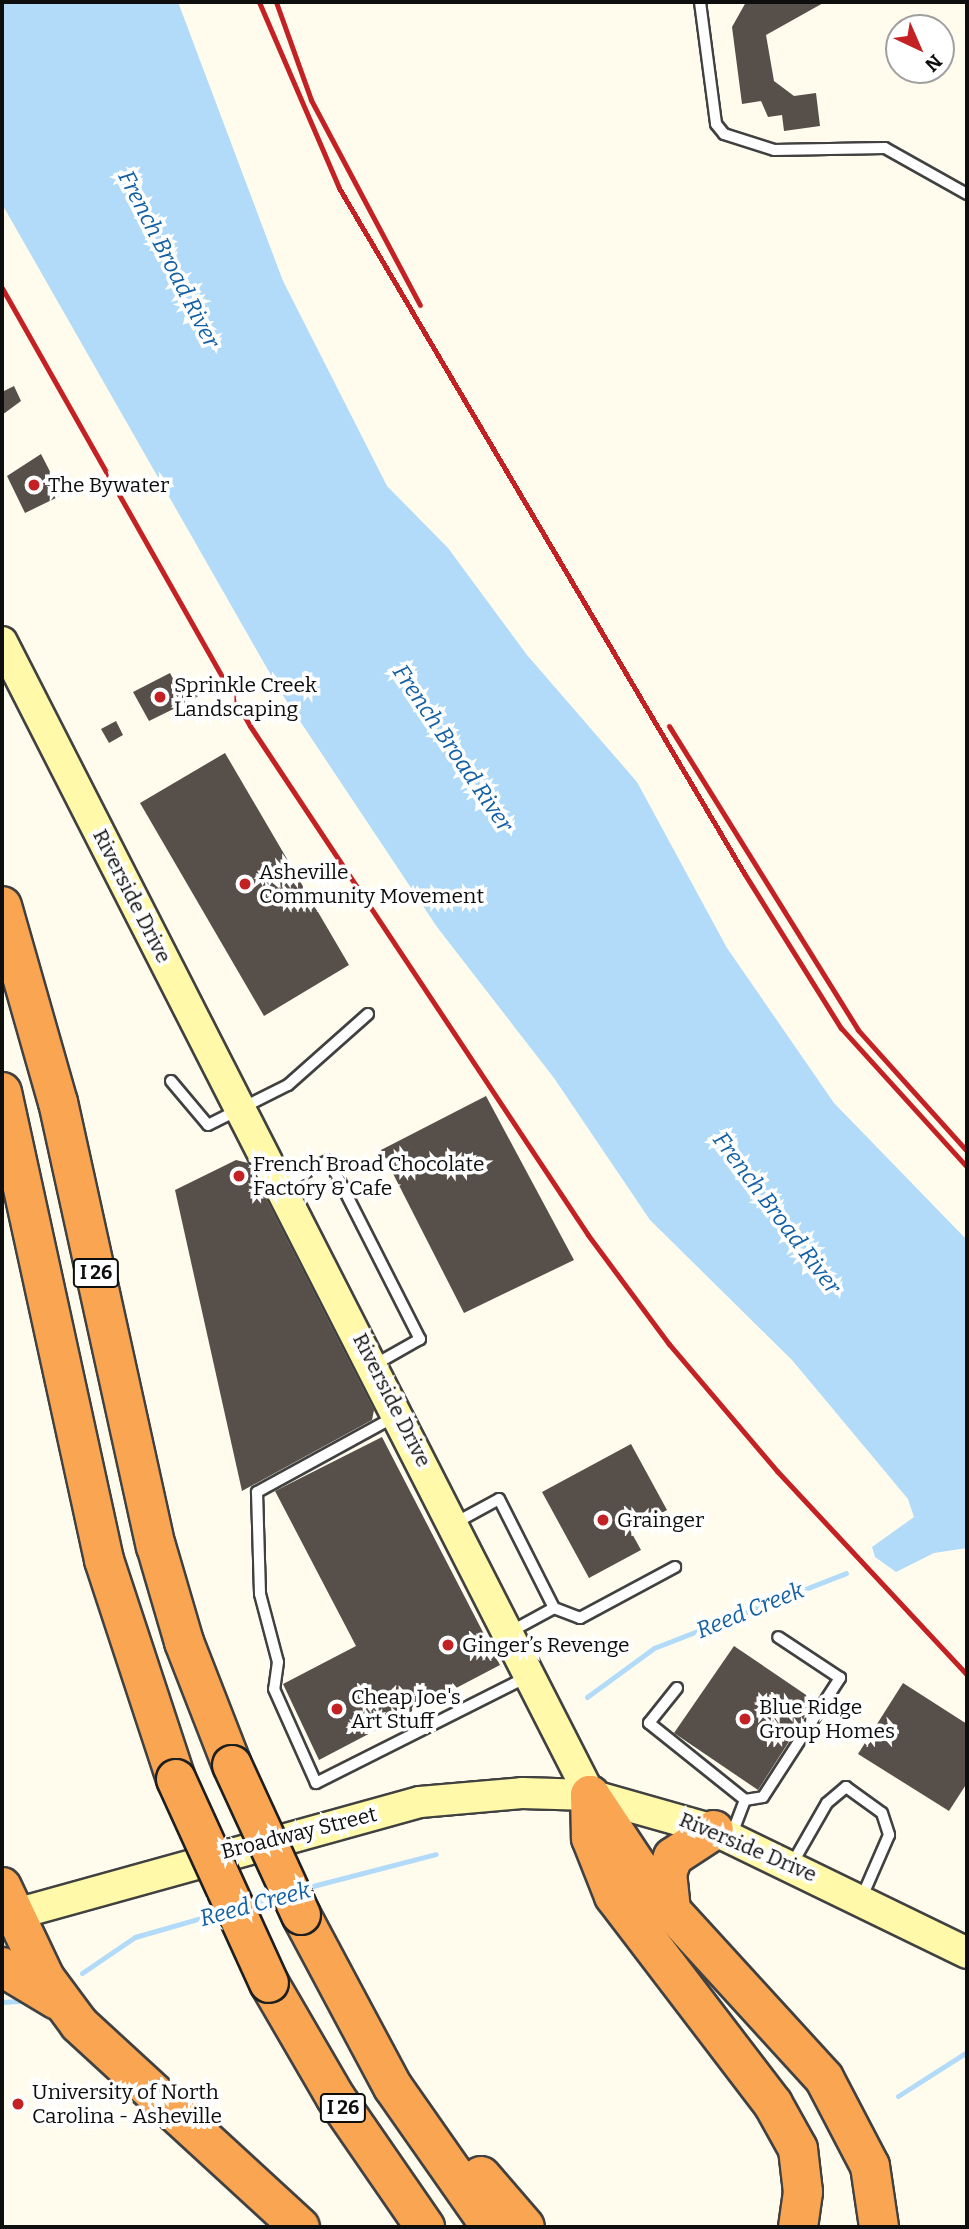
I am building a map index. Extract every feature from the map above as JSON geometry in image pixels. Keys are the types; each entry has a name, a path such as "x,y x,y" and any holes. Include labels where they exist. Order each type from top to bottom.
{"highway":[{"name":"I 26","path":"2,906 58,1102 156,1546 184,1642 269,1856 380,2055 393,2087 491,2227"},
{"name":"I 26","path":"2,1092 104,1560 176,1779 269,1983 336,2098 425,2227"},
{"path":"590,1795 671,1910 832,2090 870,2166 879,2227"},
{"path":"590,1795 591,1838 614,1896 773,2104 797,2149 803,2193 798,2227"},
{"path":"671,1910 667,1874 673,1857 723,1833"},
{"path":"5,1910 64,2005 124,2069 300,2227"},
{"path":"2,1967 64,2005"},
{"path":"380,2055 409,2081 526,2227"}],"main road":[{"name":"Riverside Drive","path":"2,642 400,1415 532,1674 590,1795 723,1833 792,1864 967,1952"},
{"name":"Broadway Street","path":"5,1910 420,1802 590,1795"}],"lane":[{"path":"699,2 716,124 724,134 774,150 885,148 967,194"},
{"path":"171,1081 208,1125 288,1085 368,1014"},
{"path":"281,1185 329,1160 420,1339 373,1365"},
{"path":"400,1415 257,1492 260,1594 278,1662 274,1689 316,1783 532,1674"},
{"path":"455,1523 499,1499 554,1608 580,1618 675,1567"},
{"path":"510,1632 554,1608"},
{"path":"723,1833 745,1800 762,1797 840,1678 778,1637"},
{"path":"677,1688 649,1723 745,1800"},
{"path":"792,1864 827,1803 846,1787 881,1813 889,1835 861,1899"}],"water":[{"name":"French Broad River","path":"2,2 178,2 283,281 387,486 448,548 527,655 637,782 727,948 834,1103 967,1240 967,1548 934,1553 896,1572 875,1557 872,1547 914,1517 908,1499 792,1360 650,1220 554,1078 437,927 280,691 2,204"}],"building":[{"path":"746,2 825,2 766,35 774,81 794,96 816,93 820,126 784,131 782,115 768,117 761,101 742,104 732,27"},
{"path":"14,386 21,401 2,415 2,392"},
{"name":"The Bywater","path":"41,454 62,495 25,513 7,476"},
{"name":"Sprinkle Creek Landscaping","path":"170,673 179,690 194,681 202,695 149,721 133,692"},
{"path":"116,721 123,735 109,743 101,729"},
{"name":"Asheville Community Movement","path":"225,753 349,965 264,1016 140,803"},
{"path":"486,1096 574,1260 464,1313 381,1150"},
{"path":"236,1160 248,1163 374,1410 372,1420 242,1491 175,1190"},
{"path":"382,1437 500,1665 319,1760 283,1684 356,1646 275,1491"},
{"name":"Grainger","path":"631,1444 667,1510 630,1530 641,1550 589,1578 542,1492"},
{"name":"Blue Ridge Group Homes","path":"734,1646 815,1701 758,1790 674,1733"},
{"path":"903,1683 967,1724 967,1783 949,1811 858,1754"}],"waterway":[{"name":"Reed Creek","path":"587,1697 654,1648 846,1573"},
{"name":"Reed Creek","path":"305,1888 436,1854"},
{"name":"Reed Creek","path":"248,1904 276,1896"},
{"name":"Reed Creek","path":"82,1973 135,1937 222,1912"},
{"name":"Reed Creek","path":"2,2002 19,2001"},
{"path":"898,2096 967,2052"}],"railway":[{"path":"259,2 339,188 744,873 841,1028 967,1167"},
{"path":"276,2 311,100 420,305"},
{"path":"2,288 250,726 588,1235 669,1344 777,1471 967,1675"},
{"path":"669,726 858,1030 967,1151"}],"place":[{"name":"The Bywater","path":"34,485"},
{"name":"Sprinkle Creek Landscaping","path":"160,697"},
{"name":"Asheville Community Movement","path":"245,884"},
{"name":"French Broad Chocolate Factory & Cafe","path":"239,1176"},
{"name":"Grainger","path":"603,1520"},
{"name":"Ginger’s Revenge","path":"448,1645"},
{"name":"Cheap Joe's Art Stuff","path":"337,1709"},
{"name":"Blue Ridge Group Homes","path":"745,1719"},
{"name":"University of North Carolina - Asheville","path":"18,2104"}]}
